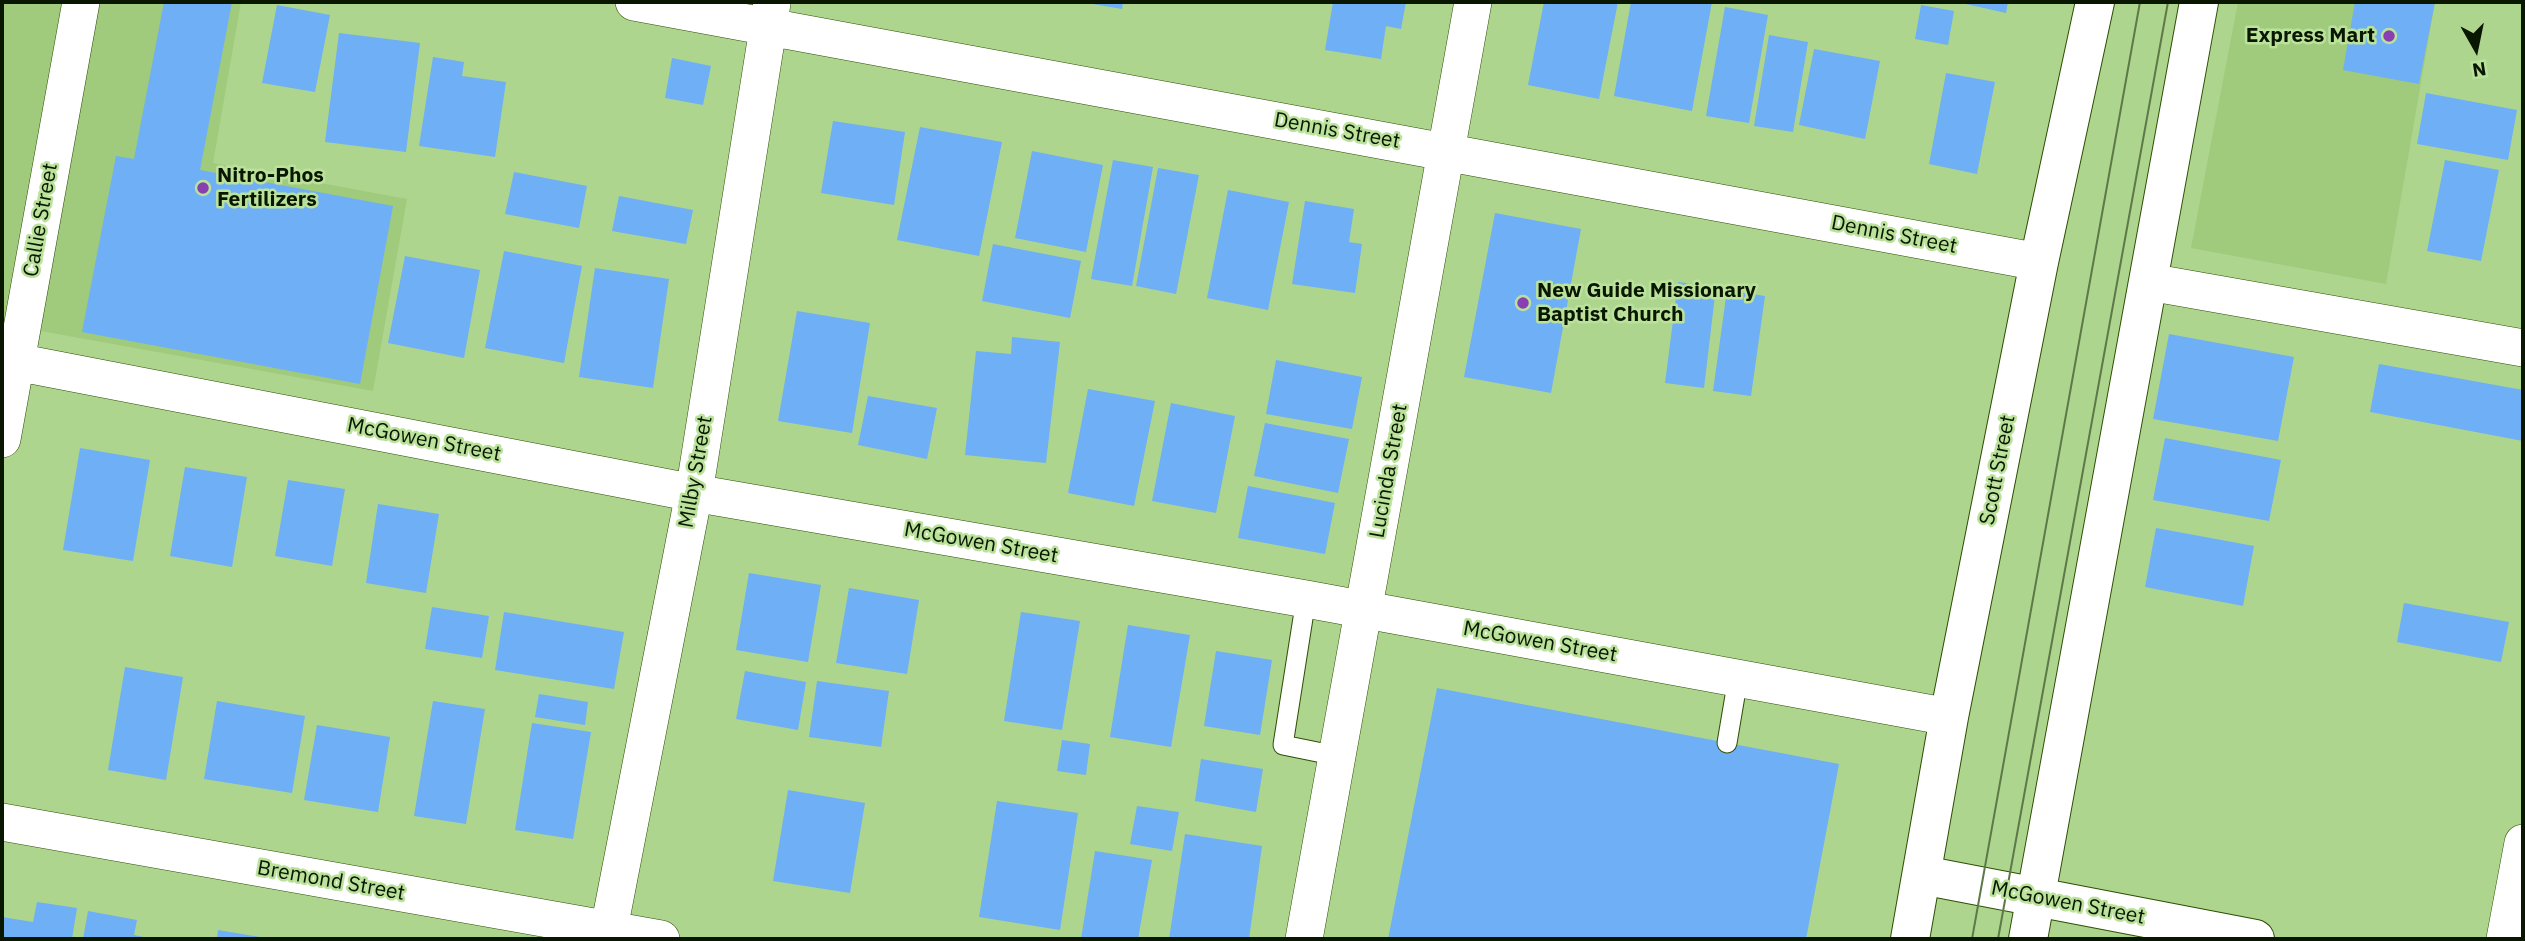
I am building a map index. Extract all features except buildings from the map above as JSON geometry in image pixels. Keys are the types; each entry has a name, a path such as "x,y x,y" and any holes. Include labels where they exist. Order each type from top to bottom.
{"main road":[{"name":"Scott Street","path":"1910,939 1949,717 2039,262 2095,2"},
{"path":"2028,939 2199,2"},
{"name":"McGowen Street","path":"1922,875 2255,939"}],"street":[{"name":"Callie Street","path":"2,439 9,360 81,2"},
{"name":"Dennis Street","path":"634,2 770,14 1447,151 2039,262"},
{"name":"Lucinda Street","path":"1304,939 1473,2"},
{"name":"Milby Street","path":"608,934 694,493 770,14"},
{"path":"2149,282 2523,348"},
{"name":"McGowen Street","path":"9,360 694,493 1364,609 1949,717"},
{"name":"Bremond Street","path":"2,822 608,934 661,939"},
{"path":"2505,939 2523,843"}],"lane":[{"path":"1306,599 1283,745 1337,756"},
{"path":"1727,743 1738,678"}],"shaded area":[{"path":"2,2 241,2 213,163 407,199 373,391 2,324"},
{"path":"2238,2 2435,2 2386,284 2191,248"}],"tram line":[{"path":"1972,939 2140,2"},
{"path":"1998,939 2168,2"}],"place":[{"name":"Express Mart","path":"2389,36"},
{"name":"Nitro-Phos Fertilizers","path":"203,188"},
{"name":"New Guide Missionary Baptist Church","path":"1523,303"}]}
